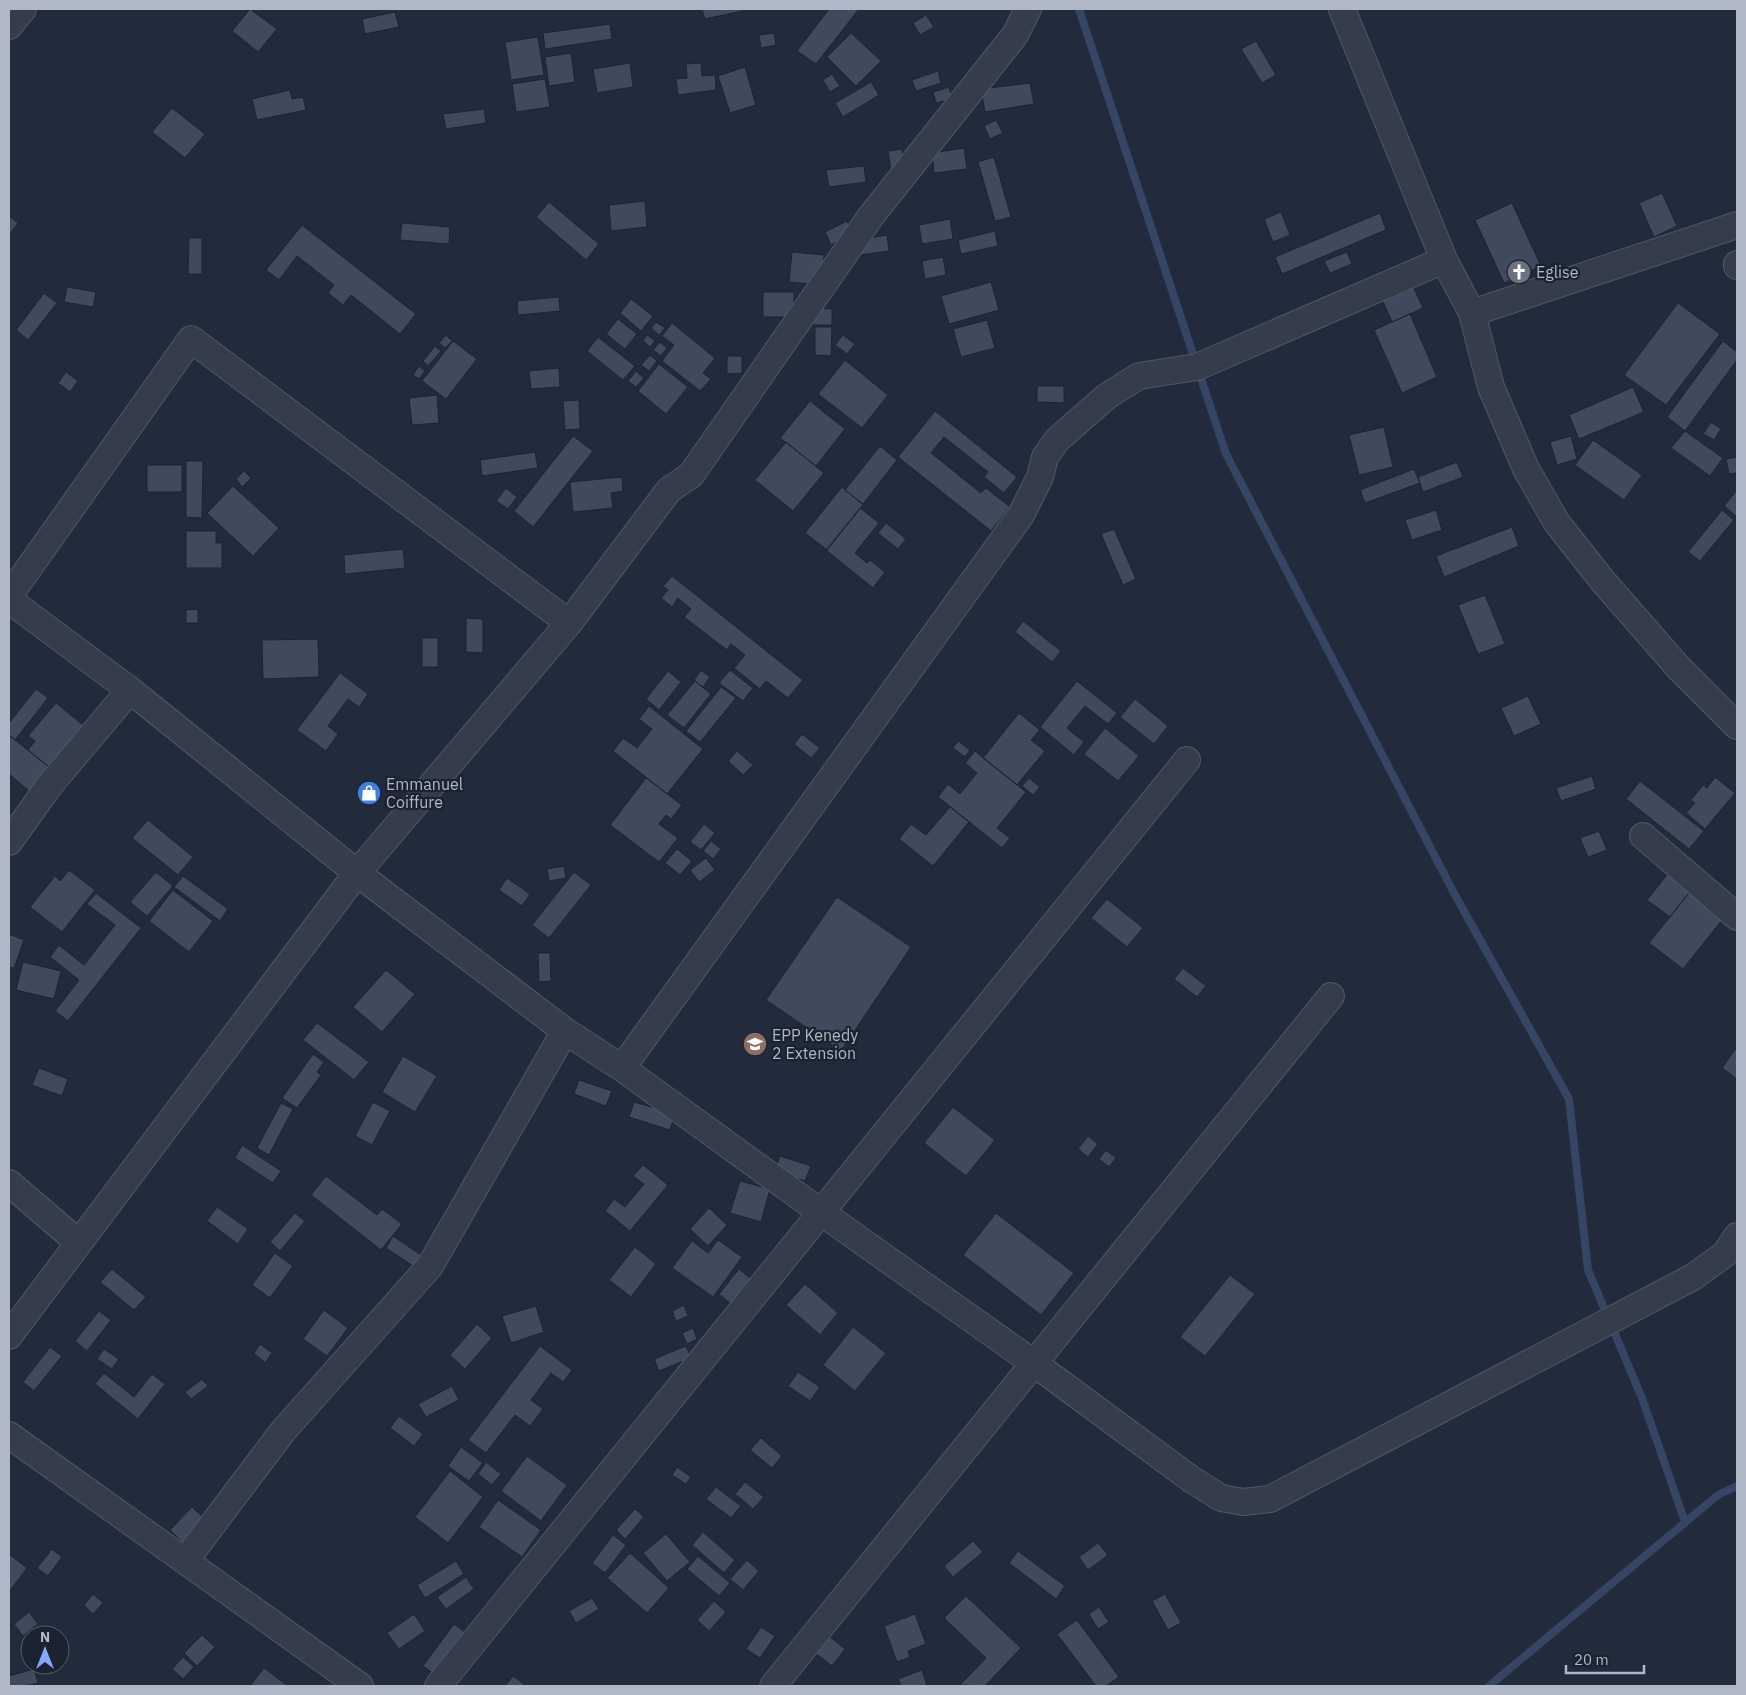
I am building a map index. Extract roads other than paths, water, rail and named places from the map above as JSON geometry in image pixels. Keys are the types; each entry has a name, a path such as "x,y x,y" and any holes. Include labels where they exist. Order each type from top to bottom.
{"street":[{"path":"9,26 23,9"},
{"path":"9,1336 357,873 569,623 669,490 691,475 871,216 1015,35 1028,9"},
{"path":"1342,9 1444,260 1472,313 1492,387 1526,469 1557,523 1627,609 1678,666 1737,726"},
{"path":"1472,313 1737,225"},
{"path":"622,1068 1021,515 1040,477 1045,457 1057,440 1107,396 1139,376 1198,367 1444,260"},
{"path":"9,596 191,339 569,623"},
{"path":"9,600 130,690 357,873 565,1031 622,1068 1035,1364 1191,1479 1221,1498 1243,1502 1270,1499 1693,1277 1725,1254 1737,1236"},
{"path":"9,842 49,786 130,690"},
{"path":"438,1686 1187,760"},
{"path":"1643,836 1737,917"},
{"path":"773,1686 1331,996"},
{"path":"185,1561 283,1431 430,1266 565,1031"},
{"path":"9,1183 79,1243"},
{"path":"9,1435 360,1686"}],"waterway":[{"path":"1079,9 1226,454 1455,895 1569,1099 1588,1270 1642,1398 1685,1522"},
{"path":"1489,1686 1718,1495 1737,1486"}],"place":[{"name":"Eglise","path":"1519,272"},
{"name":"Emmanuel Coiffure","path":"369,793"},
{"name":"EPP Kenedy 2 Extension","path":"755,1044"}]}
